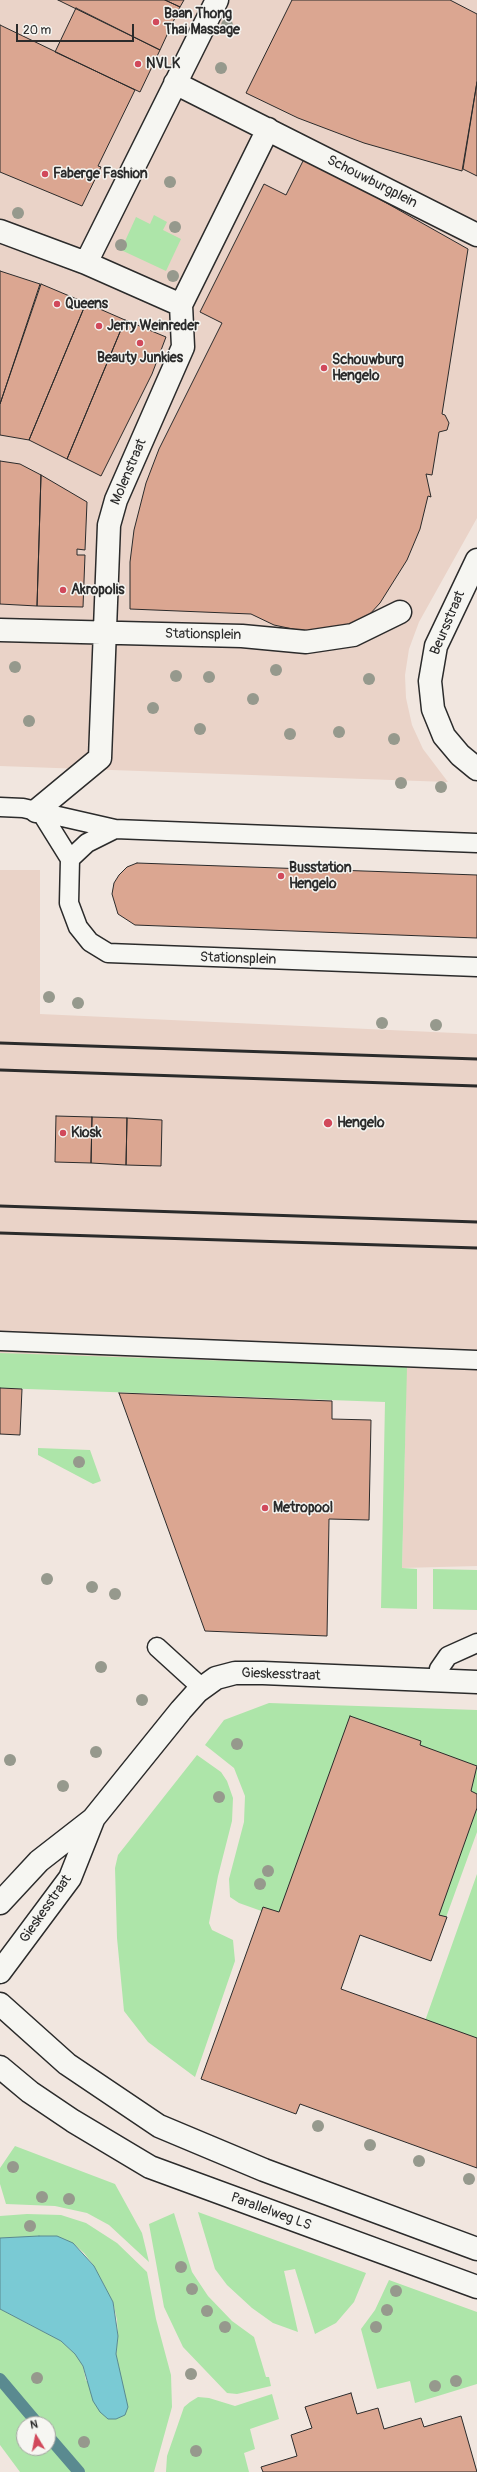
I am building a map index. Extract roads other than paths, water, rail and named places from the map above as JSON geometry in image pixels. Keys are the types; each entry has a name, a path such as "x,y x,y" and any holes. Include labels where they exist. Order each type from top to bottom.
{"street":[{"path":"86,263 217,0"},
{"name":"Schouwburgplein","path":"176,83 477,235"},
{"path":"0,231 86,263 180,305 268,129"},
{"name":"Molenstraat","path":"39,812 100,758 109,525 116,500 183,347 180,305"},
{"name":"Beursstraat","path":"477,560 442,631 432,657 430,695 433,709 444,736 460,755 477,768"},
{"name":"Stationsplein","path":"0,630 242,636 306,642 353,635 400,612"},
{"name":"Gieskesstraat","path":"0,1903 39,1861 93,1819 181,1710 202,1688 216,1678 235,1673 477,1682"},
{"name":"Gieskesstraat","path":"0,1972 70,1878 93,1819"},
{"path":"0,2004 67,2064 166,2129 264,2170 477,2249"},
{"name":"Parallelweg LS","path":"0,2067 30,2092 73,2121 156,2169 477,2287"}],"lane":[{"path":"0,807 39,812 115,829 477,843"},
{"path":"39,812 70,859 88,843 115,829"},
{"name":"Stationsplein","path":"70,859 69,898 74,918 90,942 108,953 477,967"},
{"path":"0,1341 477,1360"},
{"path":"437,1680 439,1669 448,1656 477,1643"},
{"path":"157,1647 202,1688"}],"water":[{"path":"57,2236 73,2243 94,2266 113,2302 118,2336 116,2354 128,2407 125,2415 116,2419 108,2419 100,2412 93,2401 83,2366 75,2354 61,2341 0,2309 0,2238"}],"waterway":[{"path":"0,2379 31,2416"},
{"path":"56,2445 79,2472"}],"railway":[{"path":"0,1043 477,1059"},
{"path":"0,1070 477,1086"},
{"path":"0,1206 477,1222"},
{"path":"0,1233 477,1248"}],"place":[{"name":"Baan Thong Thai Massage","path":"156,22"},
{"name":"NVLK","path":"138,64"},
{"name":"Faberge Fashion","path":"45,174"},
{"name":"Queens","path":"57,304"},
{"name":"Jerry Weinreder","path":"99,326"},
{"name":"Beauty Junkies","path":"140,343"},
{"name":"Schouwburg Hengelo","path":"324,368"},
{"name":"Akropolis","path":"63,590"},
{"name":"Busstation Hengelo","path":"281,876"},
{"name":"Hengelo","path":"328,1123"},
{"name":"Kiosk","path":"63,1133"},
{"name":"Metropool","path":"265,1508"}]}
